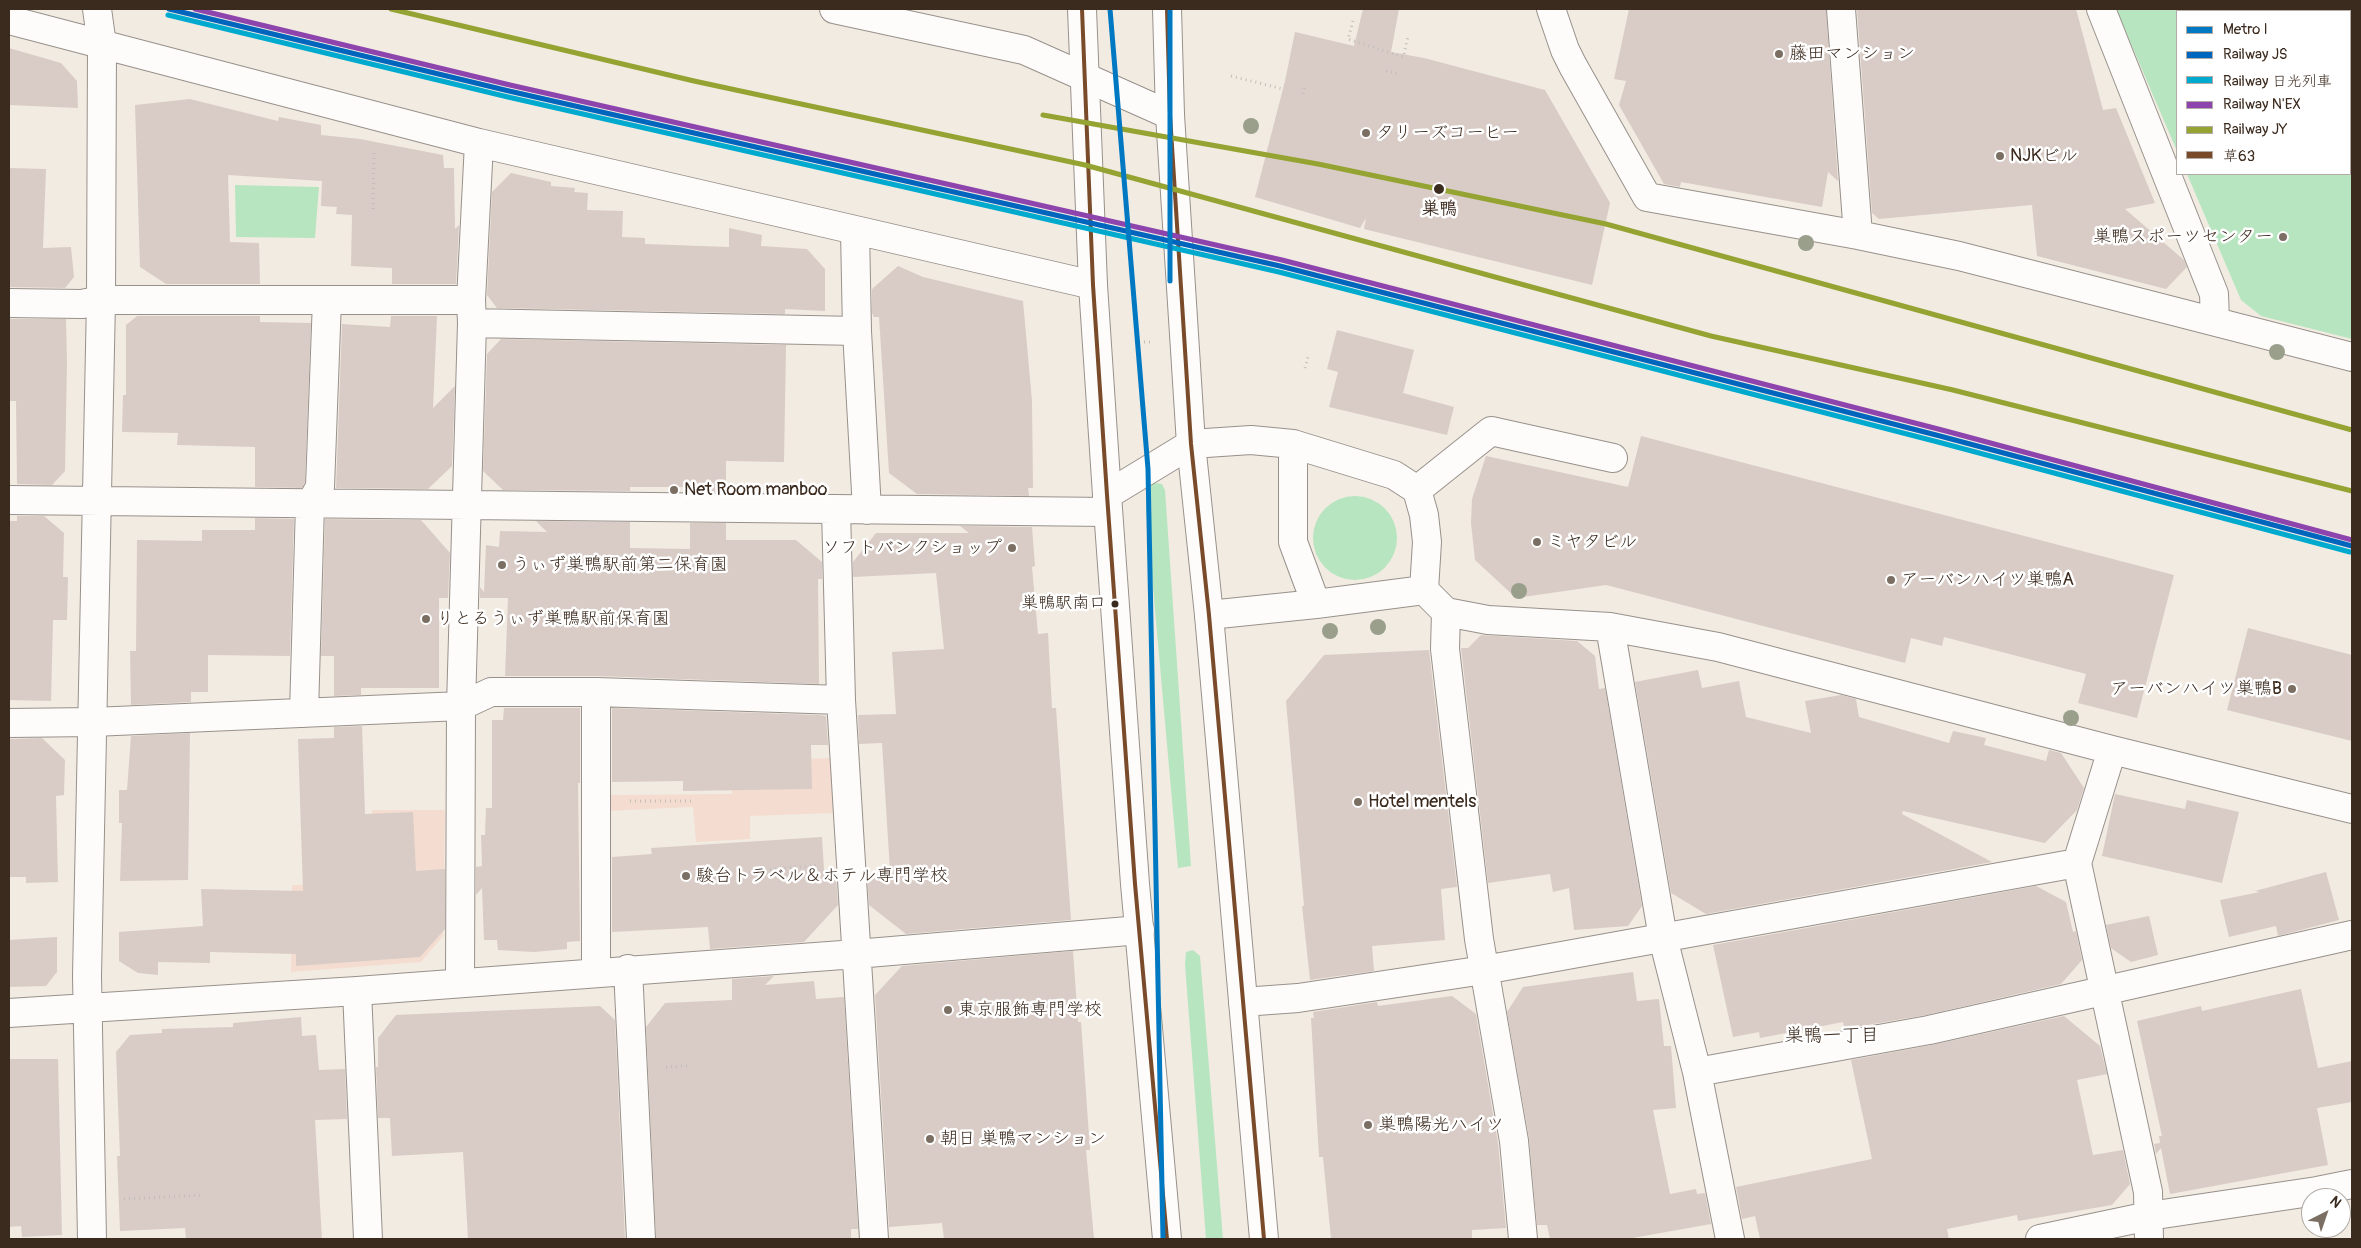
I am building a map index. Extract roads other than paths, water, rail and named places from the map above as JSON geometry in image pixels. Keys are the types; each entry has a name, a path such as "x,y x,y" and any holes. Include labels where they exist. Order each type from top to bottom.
{"main road":[{"path":"92,1239 87,1008 101,300 102,45 97,9"},
{"path":"837,9 1024,50 1170,115"},
{"path":"1082,9 1093,285 1108,504 1140,930 1167,1239"},
{"path":"1167,9 1170,115 1191,444 1209,615 1264,1239"},
{"path":"1551,9 1572,66 1647,196 1858,235 2114,286 2215,321 2352,356"},
{"path":"1841,9 1858,235"},
{"path":"2101,9 2214,294 2215,321"},
{"path":"9,20 479,143 1093,285"},
{"path":"460,982 461,706 471,312 479,143"},
{"path":"855,231 857,331 867,510"},
{"path":"9,303 82,304 101,300 326,300 471,312 857,331"},
{"path":"304,713 310,504 320,487 326,300"},
{"path":"1417,490 1491,431 1614,458"},
{"path":"9,500 836,510 1108,504 1191,444 1251,440 1293,444 1394,475 1417,490 1424,515 1427,542 1424,590 1446,612 1488,620 1610,627 1718,647 2112,750 2352,809"},
{"path":"1293,444 1293,542 1316,604"},
{"path":"836,510 841,700 874,1239"},
{"path":"1209,615 1424,590"},
{"path":"1446,612 1445,649 1484,970 1514,1140 1523,1239"},
{"path":"1610,627 1663,938 1696,1072 1730,1239"},
{"path":"9,723 93,722 461,706 491,692 596,692 841,700"},
{"path":"596,692 596,973"},
{"path":"2112,750 2077,863 2148,1192 2149,1228"},
{"path":"1243,1002 1298,998 1484,970 2077,863"},
{"path":"9,1013 357,991 856,954 1140,930"},
{"path":"1696,1072 1929,1030 2352,935"},
{"path":"628,970 641,1239"},
{"path":"357,991 368,1239"},
{"path":"2040,1239 2149,1228 2352,1184"}],"metro line":[{"name":"I","path":"1110,9 1148,469 1163,1239"},
{"name":"I","path":"1170,9 1170,281"}],"rail line":[{"name":"JS","path":"169,9 509,91 1280,266 1940,436 2352,546"},
{"name":"N'EX","path":"195,9 510,85 1282,260 1942,430 2352,540"},
{"name":"JY","path":"391,9 694,81 1085,165 1711,336 1953,390 2352,491"},
{"name":"日光列車","path":"168,15 508,97 1279,272 1938,442 2350,552"},
{"name":"JY","path":"1043,115 1318,164 1606,224 2352,430"}],"place":[{"name":"藤田マンション","path":"1779,54"},
{"name":"タリーズコーヒー","path":"1366,133"},
{"name":"NJKビル","path":"2000,156"},
{"name":"巣鴨","path":"1439,189"},
{"name":"巣鴨スポーツセンター","path":"2283,237"},
{"name":"Net Room manboo","path":"674,490"},
{"name":"ミヤタビル","path":"1537,542"},
{"name":"ソフトバンクショップ","path":"1012,548"},
{"name":"うぃず巣鴨駅前第二保育園","path":"502,565"},
{"name":"アーバンハイツ巣鴨A","path":"1891,580"},
{"name":"巣鴨駅南口","path":"1115,604"},
{"name":"りとるうぃず巣鴨駅前保育園","path":"426,619"},
{"name":"アーバンハイツ巣鴨B","path":"2292,689"},
{"name":"Hotel mentels","path":"1358,802"},
{"name":"駿台トラベル＆ホテル専門学校","path":"686,876"},
{"name":"東京服飾専門学校","path":"948,1010"},
{"name":"巣鴨陽光ハイツ","path":"1368,1125"},
{"name":"朝日 巣鴨マンション","path":"930,1139"}],"district":[{"name":"巣鴨一丁目","path":"1832,1036"}]}
